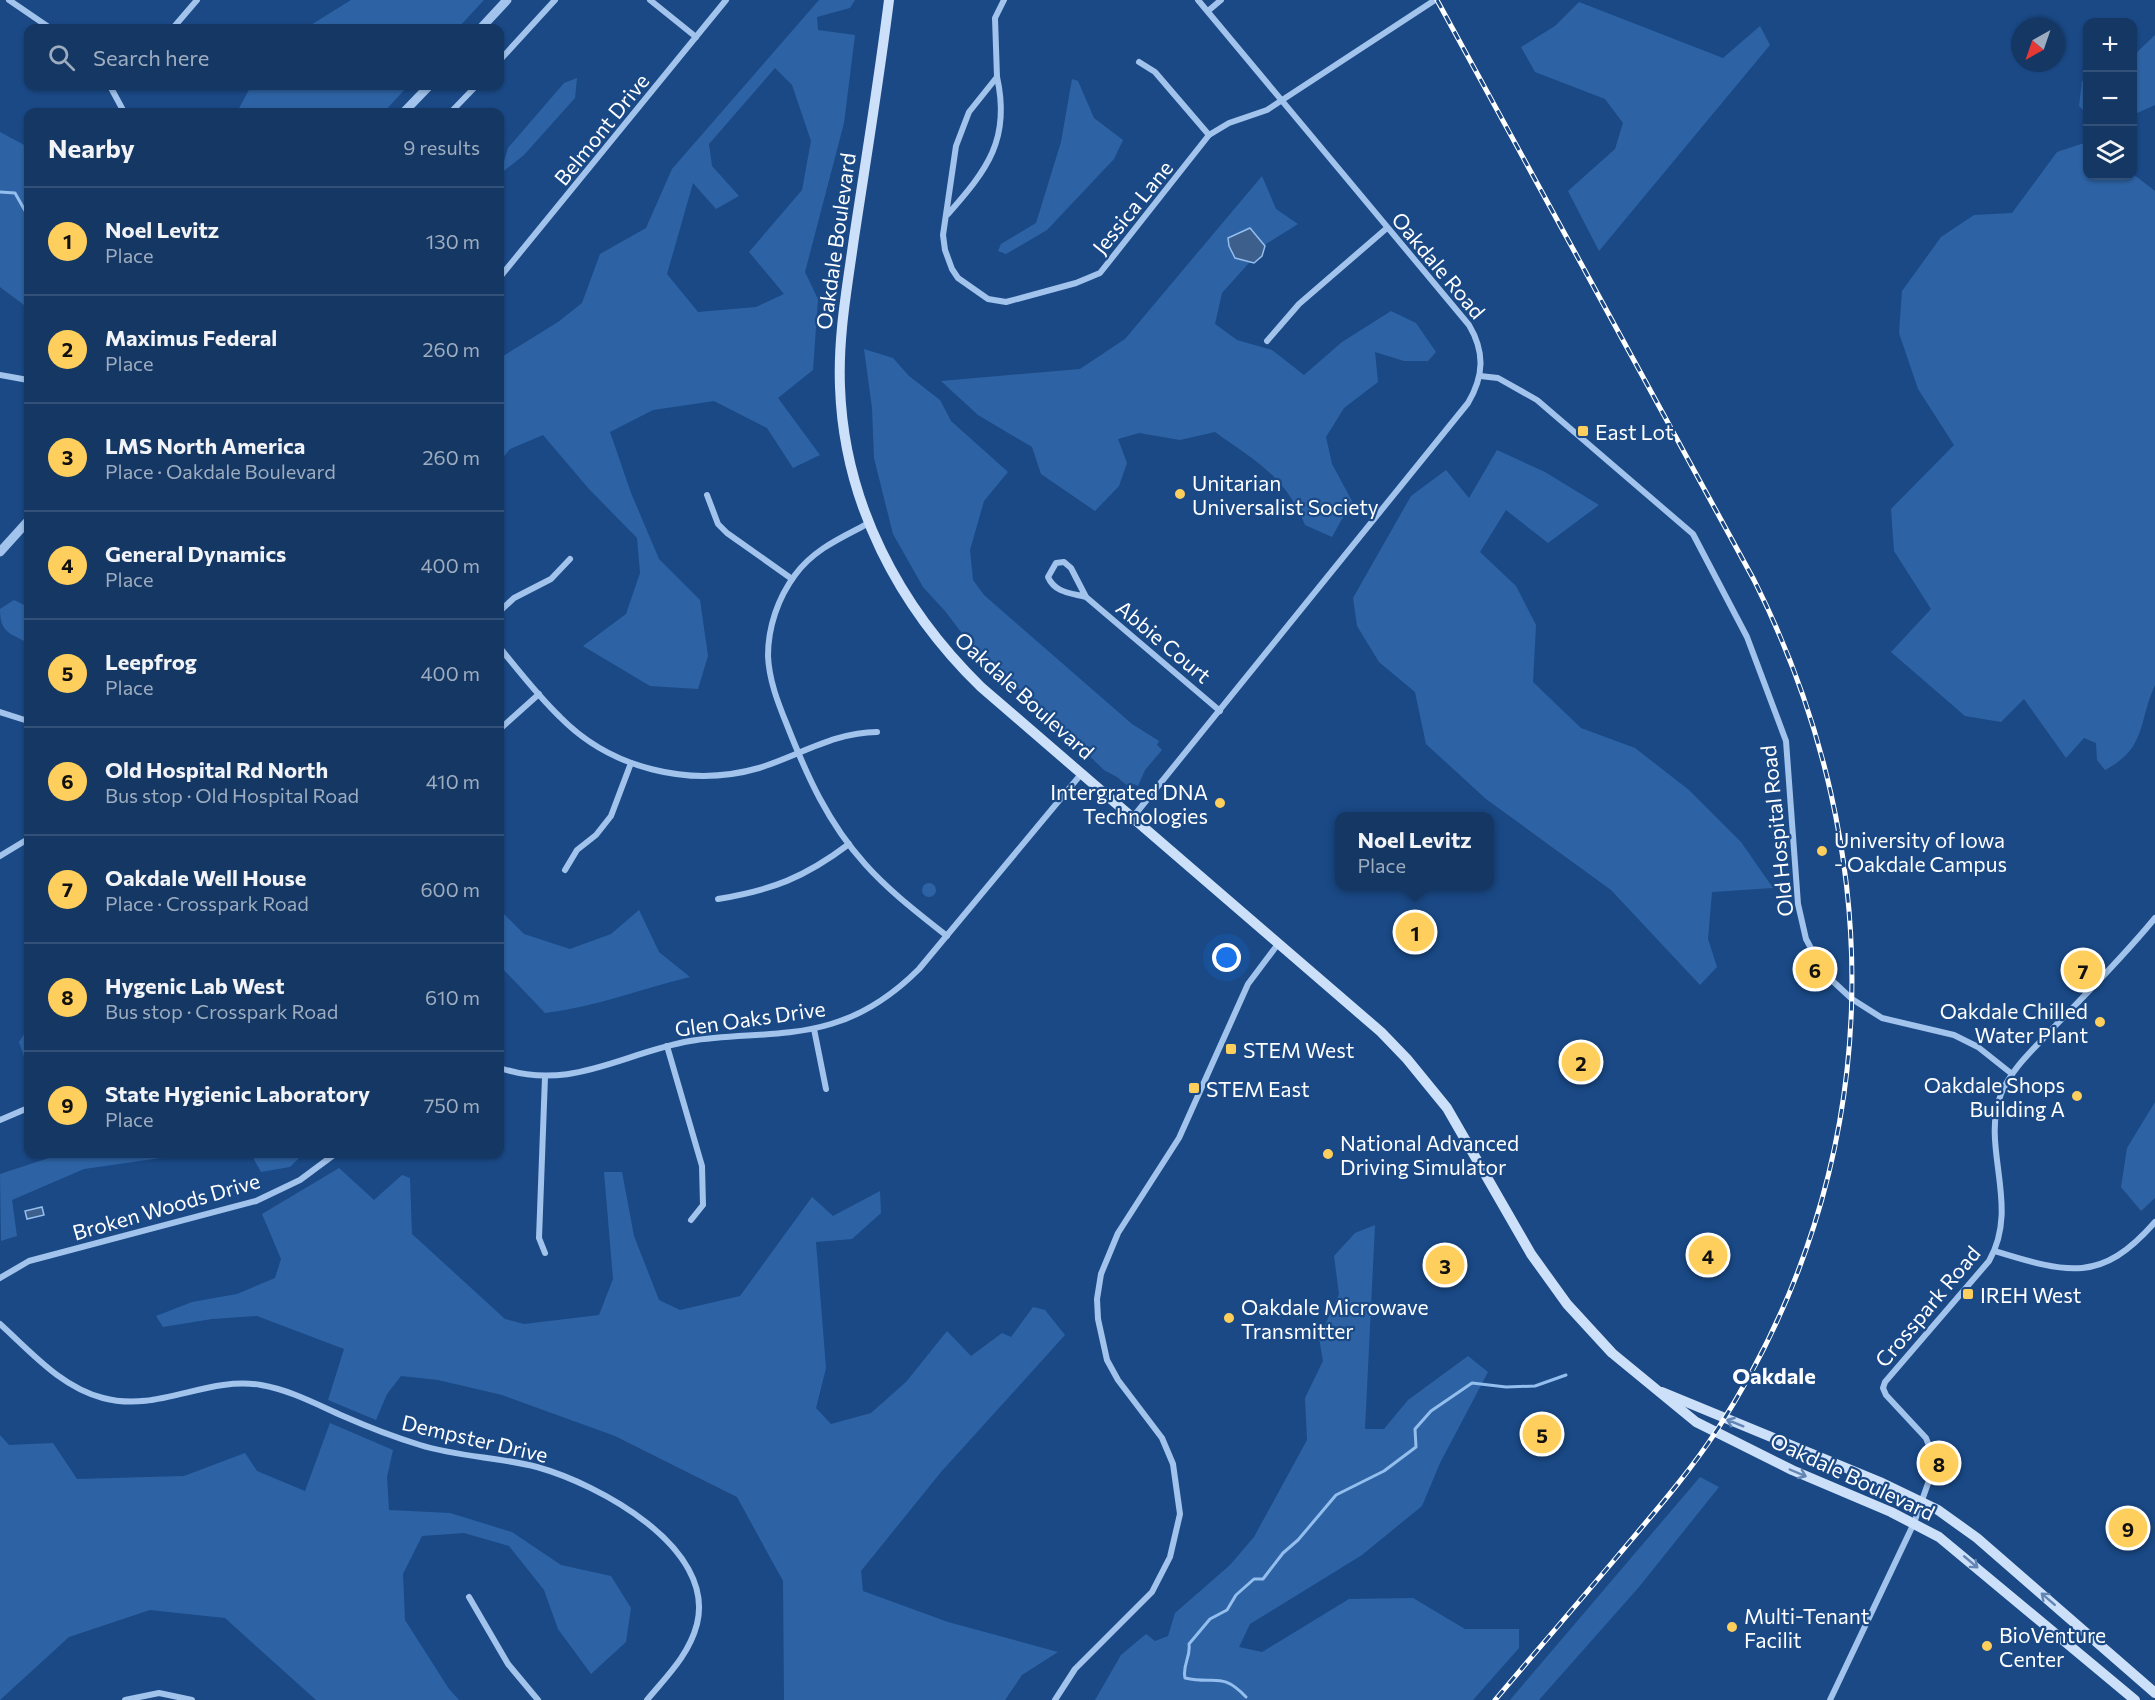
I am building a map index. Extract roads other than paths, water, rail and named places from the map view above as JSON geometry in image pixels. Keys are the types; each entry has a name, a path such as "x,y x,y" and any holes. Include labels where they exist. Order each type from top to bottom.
{"main road":[{"name":"Oakdale Boulevard","path":"889,0 841,327 840,389 844,434 854,478 869,523 902,591 938,641 981,687 1381,1032 1447,1108 1548,1280 1585,1326 1612,1353 1658,1390 1684,1415 1715,1433 1792,1470 1914,1523 1958,1551 2135,1700"},
{"name":"Oakdale Boulevard","path":"1658,1390 1923,1501 1977,1538 2155,1693"}],"street":[{"path":"9,0 44,24"},
{"path":"176,24 197,0"},
{"path":"485,24 507,0"},
{"path":"504,56 555,0"},
{"path":"650,0 696,37"},
{"name":"Belmont Drive","path":"504,272 726,0"},
{"path":"948,214 982,174 996,145 1002,100 997,77 995,18 1004,0"},
{"name":"Oakdale Road","path":"1133,817 1468,403 1480,376 1480,351 1469,325 1198,0"},
{"path":"1208,11 1221,0"},
{"name":"Jessica Lane","path":"997,77 969,112 956,146 948,214 943,235 945,250 958,278 988,299 1006,302 1076,283 1100,273 1209,135 1229,123 1268,110 1435,0"},
{"path":"1139,62 1155,72 1209,135"},
{"path":"112,90 122,108"},
{"path":"408,108 425,90"},
{"path":"455,108 472,90"},
{"path":"1267,341 1299,304 1387,228"},
{"path":"0,375 24,379"},
{"name":"Old Hospital Road","path":"1480,376 1498,378 1537,400 1693,534 1747,637 1786,741 1798,904 1806,939 1825,974 1852,999 1882,1018 1953,1035 1978,1047 2013,1074"},
{"path":"707,495 718,525 792,579"},
{"path":"869,523 821,549 792,579 773,620 768,655 773,689 817,796 849,844 880,880 947,936"},
{"path":"0,552 24,525"},
{"path":"504,607 513,598 551,579 570,559"},
{"name":"Abbie Court","path":"1086,597 1058,590 1051,585 1048,578 1056,563 1064,562 1071,568 1086,597 1220,711"},
{"path":"504,653 539,694 581,736 631,763 669,773 709,776 746,771 855,732 877,732"},
{"path":"504,725 539,694"},
{"path":"0,712 24,720"},
{"path":"565,870 577,850 604,826 611,816 631,763"},
{"name":"Glen Oaks Drive","path":"504,1069 544,1077 578,1074 667,1046 712,1038 814,1029 851,1017 888,996 919,969 1082,773"},
{"path":"0,856 24,841"},
{"path":"718,899 768,890 786,884 821,866 849,844"},
{"name":"Crosspark Road","path":"1830,1700 1914,1523 1932,1472 1931,1451 1920,1429 1886,1395 1882,1388 1898,1364 1995,1251 2003,1224 2004,1205 1996,1117 2001,1095 2013,1074 2155,918"},
{"path":"1055,1700 1075,1669 1152,1592 1170,1557 1180,1514 1173,1464 1162,1438 1118,1380 1107,1360 1098,1319 1097,1299 1101,1274 1118,1233 1179,1138 1248,984 1278,944"},
{"path":"814,1029 826,1089"},
{"path":"667,1046 702,1166 703,1205 691,1220"},
{"path":"544,1077 539,1238 545,1253"},
{"path":"0,1119 24,1110"},
{"name":"Broken Woods Drive","path":"0,1278 29,1261 256,1201 300,1180 330,1158"},
{"path":"1995,1251 2065,1270 2093,1267 2125,1252 2155,1222"},
{"name":"Dempster Drive","path":"0,1324 56,1376 89,1394 106,1399 140,1402 159,1400 203,1387 229,1383 262,1385 302,1397 363,1425 421,1446 496,1457 539,1468 565,1477 611,1501 638,1517 683,1558 698,1594 698,1623 688,1650 647,1700"},
{"path":"469,1597 508,1664 538,1700"},
{"path":"124,1700 159,1693 192,1700"}],"waterway":[{"path":"0,192 15,193 24,209"},
{"path":"1246,1697 1224,1681 1185,1678 1189,1644 1210,1619 1227,1610 1236,1595 1254,1579 1263,1579 1283,1553 1298,1540 1336,1495 1384,1471 1416,1447 1415,1429 1431,1411 1472,1383 1506,1387 1535,1386 1566,1375"}],"railway":[{"path":"1437,0 1754,580 1799,685 1831,793 1848,902 1851,1011 1840,1119 1814,1226 1773,1330 1717,1430 1693,1464 1495,1700"}],"place":[{"name":"East Lot","path":"1583,431"},
{"name":"Unitarian Universalist Society","path":"1180,494"},
{"name":"Intergrated DNA Technologies","path":"1220,803"},
{"name":"University of Iowa - Oakdale Campus","path":"1822,851"},
{"name":"Noel Levitz","path":"1415,932"},
{"name":"Old Hospital Rd North","path":"1815,969"},
{"name":"Oakdale Well House","path":"2083,970"},
{"name":"Oakdale Chilled Water Plant","path":"2100,1022"},
{"name":"STEM West","path":"1231,1049"},
{"name":"Maximus Federal","path":"1581,1062"},
{"name":"STEM East","path":"1194,1088"},
{"name":"Oakdale Shops Building A","path":"2077,1096"},
{"name":"National Advanced Driving Simulator","path":"1328,1154"},
{"name":"General Dynamics","path":"1708,1255"},
{"name":"LMS North America","path":"1445,1265"},
{"name":"IREH West","path":"1968,1294"},
{"name":"Oakdale Microwave Transmitter","path":"1229,1318"},
{"name":"Leepfrog","path":"1542,1434"},
{"name":"Hygenic Lab West","path":"1939,1463"},
{"name":"State Hygienic Laboratory","path":"2128,1528"},
{"name":"Multi-Tenant Facilit","path":"1732,1627"},
{"name":"BioVenture Center","path":"1987,1646"}],"district":[{"name":"Oakdale","path":"1774,1375"}]}
